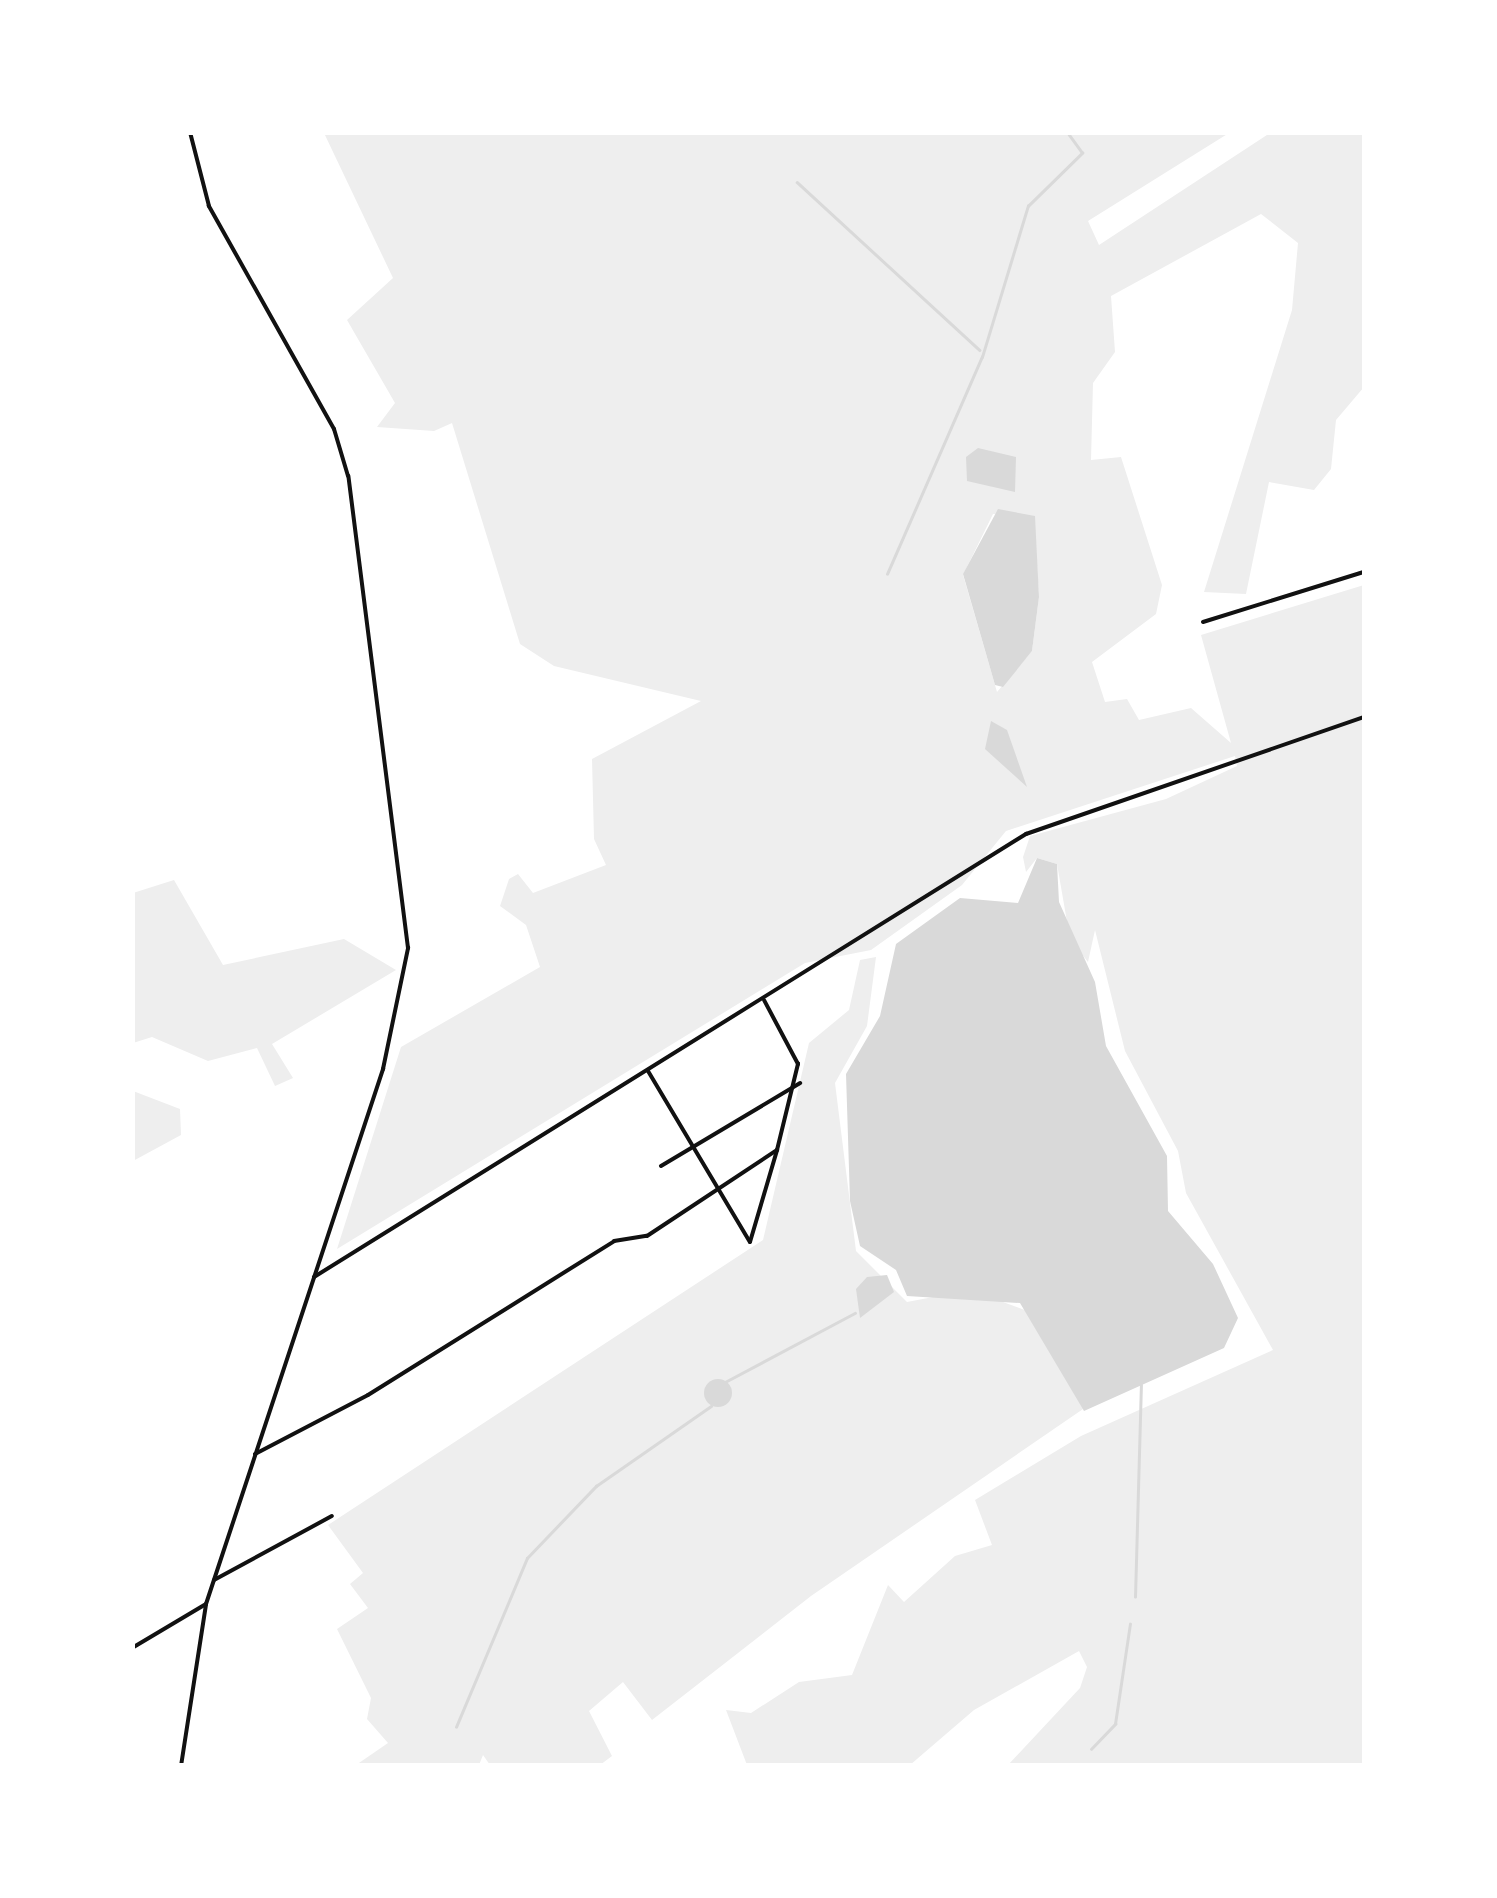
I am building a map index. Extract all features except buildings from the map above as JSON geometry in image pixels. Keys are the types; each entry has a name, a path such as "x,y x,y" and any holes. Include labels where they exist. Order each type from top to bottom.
{"street":[{"path":"181,1766 206,1604 402,998 400,867 348,476 334,429 209,206 190,132"},
{"path":"1203,622 1364,572"},
{"path":"314,1278 1026,834 1364,717"},
{"path":"648,1071 750,1242 800,1083 764,1000"},
{"path":"661,1166 800,1083"},
{"path":"255,1454 368,1395 614,1241 647,1236 717,1185 776,1150"},
{"path":"214,1580 332,1516"},
{"path":"132,1648 206,1604"}],"shaded area":[{"path":"324,133 1229,133 1088,221 1099,245 1270,133 1364,133 1364,387 1336,420 1331,469 1314,490 1269,482 1246,594 1204,592 1292,310 1298,243 1261,214 1111,296 1115,352 1093,383 1091,460 1121,457 1162,585 1156,614 1092,662 1105,702 1127,699 1139,720 1191,708 1231,743 1201,635 1364,585 1364,1765 1008,1765 1080,1688 1087,1667 1079,1651 974,1710 910,1765 747,1765 726,1710 751,1713 799,1682 852,1675 888,1585 904,1602 955,1556 992,1545 975,1500 1081,1436 1273,1350 1186,1193 1178,1151 1125,1051 1095,930 1088,962 1070,939 1057,864 1037,858 1026,872 1023,857 1030,836 1166,799 1237,766 1235,756 1006,831 962,885 871,950 805,963 337,1249 401,1047 540,967 526,925 500,906 509,879 518,874 533,893 606,865 594,839 592,759 701,701 554,666 520,644 452,423 434,431 377,427 395,403 347,320 393,278","holes":["993,514 1034,516 1039,597 1032,651 997,692 963,575"]},
{"path":"978,448 1016,457 1015,492 967,481 966,457"},
{"path":"998,509 1035,516 1039,597 1032,651 1003,687 995,685 963,574"},
{"path":"991,721 1007,730 1027,787 985,749"},
{"path":"1037,858 1057,864 1059,902 1095,982 1106,1046 1167,1156 1168,1211 1213,1264 1238,1318 1224,1348 1084,1411 1020,1303 907,1296 896,1270 860,1246 850,1201 846,1074 880,1016 896,944 960,898 1018,903"},
{"path":"174,880 223,965 344,939 396,970 272,1044 293,1078 275,1086 257,1048 208,1061 152,1037 133,1043 133,893"},
{"path":"876,957 867,1026 835,1083 856,1251 907,1302 970,1290 1030,1312 1086,1407 811,1596 652,1720 623,1682 589,1711 612,1756 600,1765 490,1765 483,1755 479,1765 356,1765 388,1743 367,1719 371,1698 337,1629 368,1608 350,1584 363,1573 328,1525 763,1240 809,1043 849,1010 860,960"},
{"path":"133,1091 180,1109 181,1135 133,1161"},
{"path":"887,1275 894,1292 860,1318 856,1289 867,1277"},
{"path":"718,1379 728,1383 732,1393 728,1403 718,1407 708,1403 704,1393 708,1383"}],"waterway":[{"path":"887,574 982,357 1028,206 1082,153 1067,132"},
{"path":"797,182 980,350"},
{"path":"725,1382 855,1313"},
{"path":"1135,1597 1141,1385"},
{"path":"456,1727 527,1558 596,1486 711,1406"},
{"path":"1091,1749 1115,1724 1130,1624"}]}
